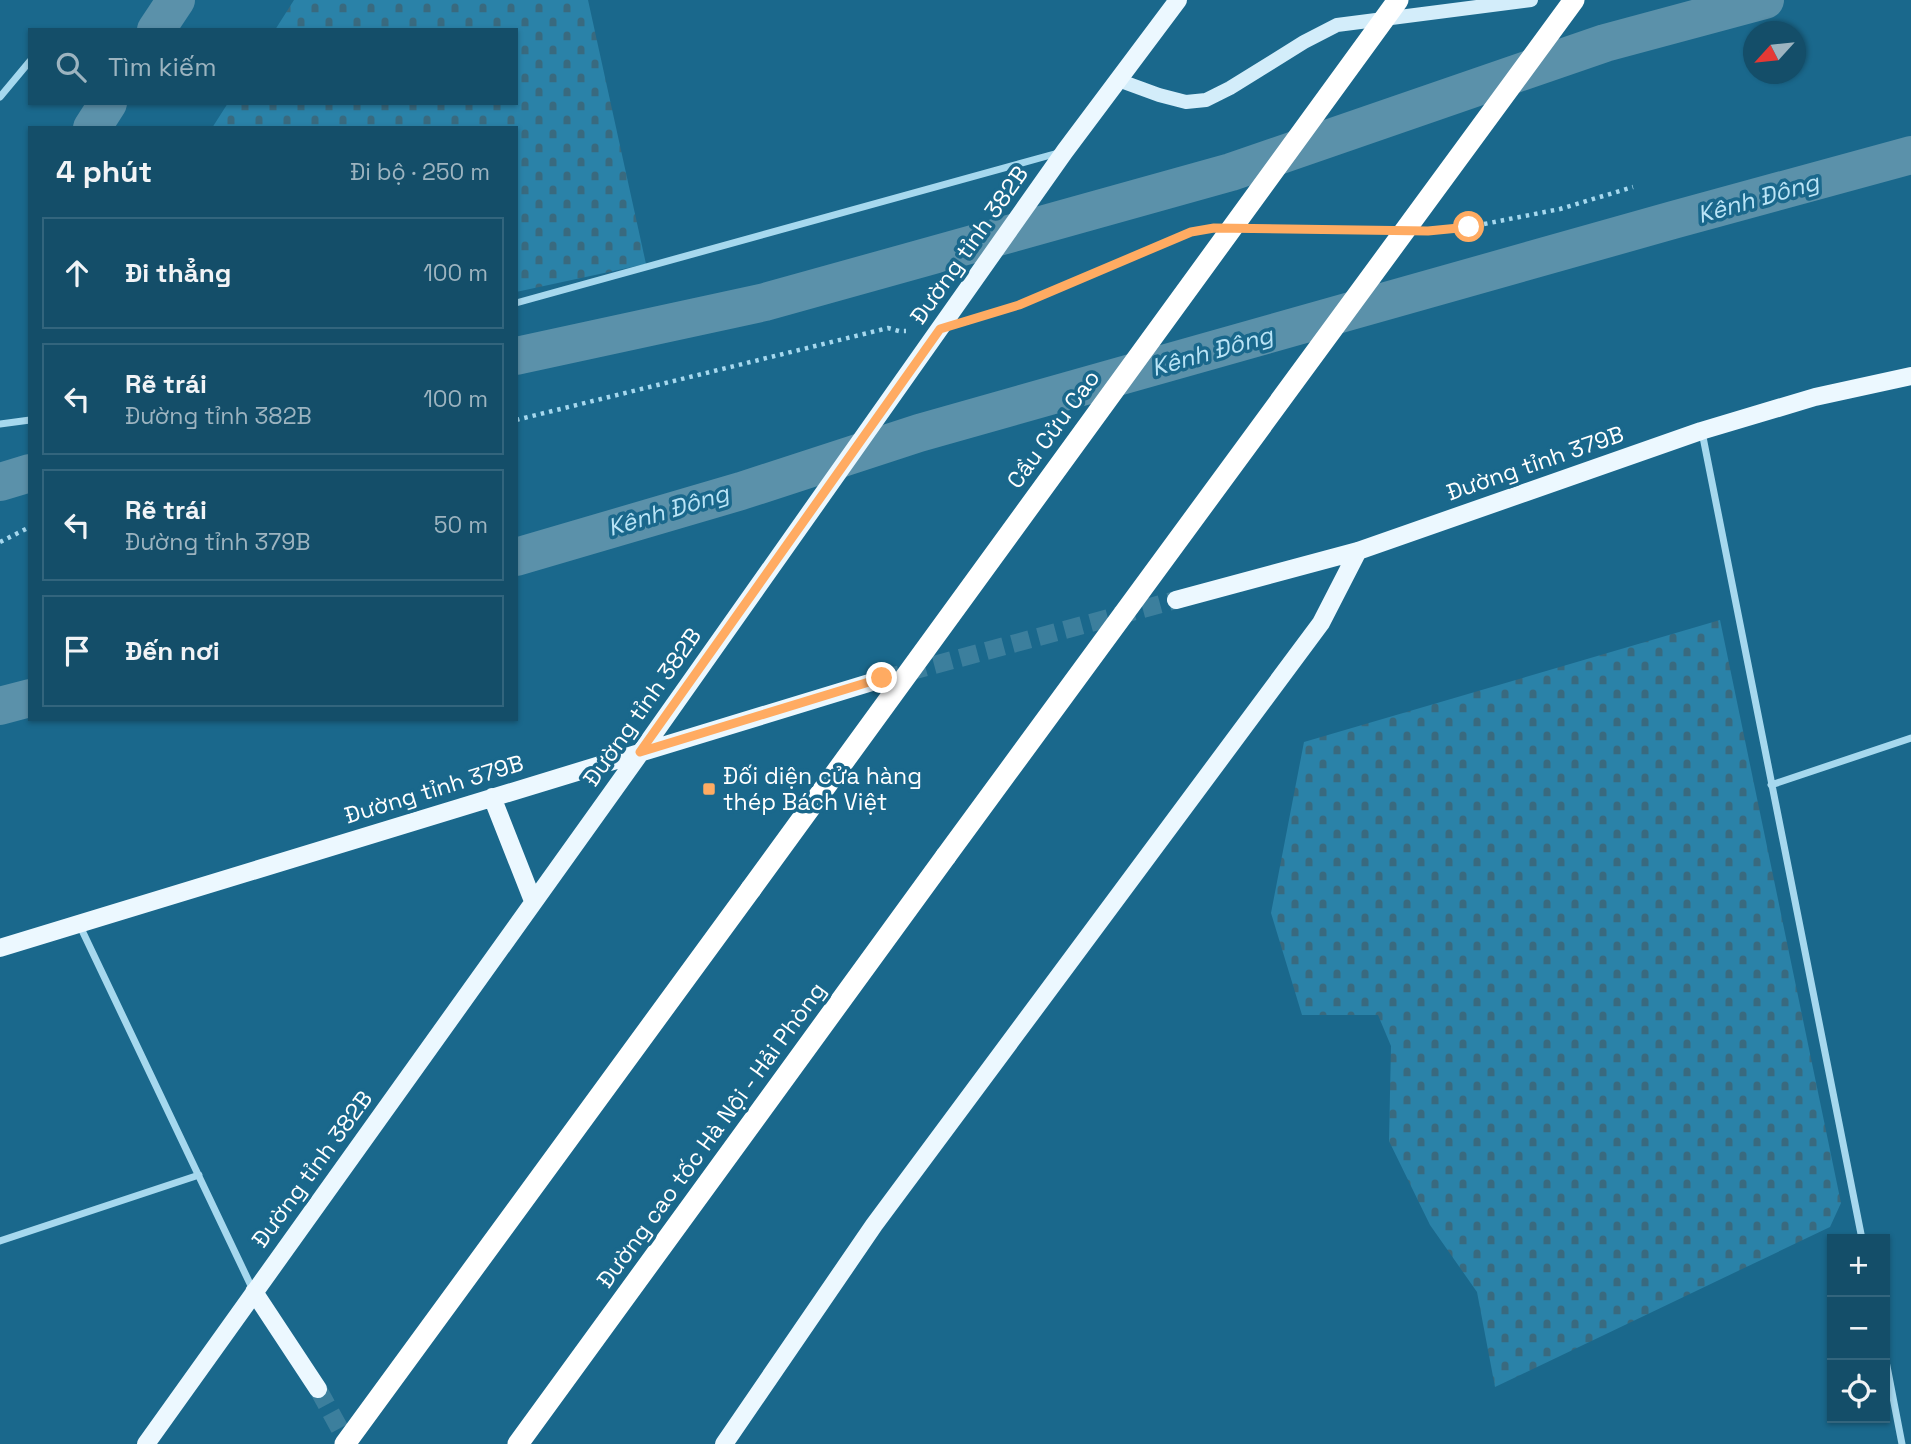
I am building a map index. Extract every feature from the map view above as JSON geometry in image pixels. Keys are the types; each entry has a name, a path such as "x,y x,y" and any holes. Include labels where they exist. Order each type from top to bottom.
{"highway":[{"name":"Cầu Cửu Cao","path":"345,1444 1398,0"},
{"name":"Đường cao tốc Hà Nội - Hải Phòng","path":"518,1444 1574,0"}],"main road":[{"name":"Đường tỉnh 382B","path":"146,1444 1065,151 1178,0"},
{"path":"1118,80 1186,102 1206,100 1337,25 1531,0"},
{"name":"Đường tỉnh 379B","path":"1176,600 1358,551 1702,431 1815,397 1911,376"},
{"path":"723,1444 874,1225 1321,623 1358,551"},
{"name":"Đường tỉnh 379B","path":"0,948 882,678"},
{"path":"492,797 533,901"},
{"path":"254,1293 318,1389"}],"street":[{"path":"0,97 28,63"},
{"path":"518,302 1065,151"},
{"path":"0,424 28,420"},
{"path":"1702,431 1860,1234"},
{"path":"1772,785 1911,738"},
{"path":"79,923 254,1293"},
{"path":"0,1241 199,1175"},
{"path":"1886,1360 1902,1444"}],"path":[{"path":"1442,230 1560,209 1633,187"},
{"path":"1254,228 1375,230"},
{"path":"518,420 888,328 899,331 940,329 1019,305 1203,229"},
{"path":"0,542 28,528"}],"green space":[{"path":"294,0 588,0 646,264 518,292 518,126 213,126 227,105 518,105 518,28 276,28"},
{"path":"1720,620 1841,1203 1830,1227 1495,1387 1477,1292 1430,1225 1389,1141 1391,1046 1378,1015 1302,1015 1271,913 1304,742"}],"waterway":[{"path":"157,28 176,0"},
{"path":"518,356 765,302 1231,172 1605,43 1765,0"},
{"path":"93,126 107,105"},
{"name":"Kênh Đông","path":"518,556 741,491 919,433 1911,155"},
{"path":"0,482 28,474"},
{"name":"Kênh Đông","path":"0,706 28,699"}],"tunnel":[{"path":"882,679 1176,600"},
{"path":"318,1389 348,1444"}],"place":[{"name":"Đối diện cửa hàng thép Bách Việt","path":"709,789"}],"route":[{"path":"882,678 640,752 940,329 1019,305 1191,232 1214,228 1428,231 1469,227"}]}
